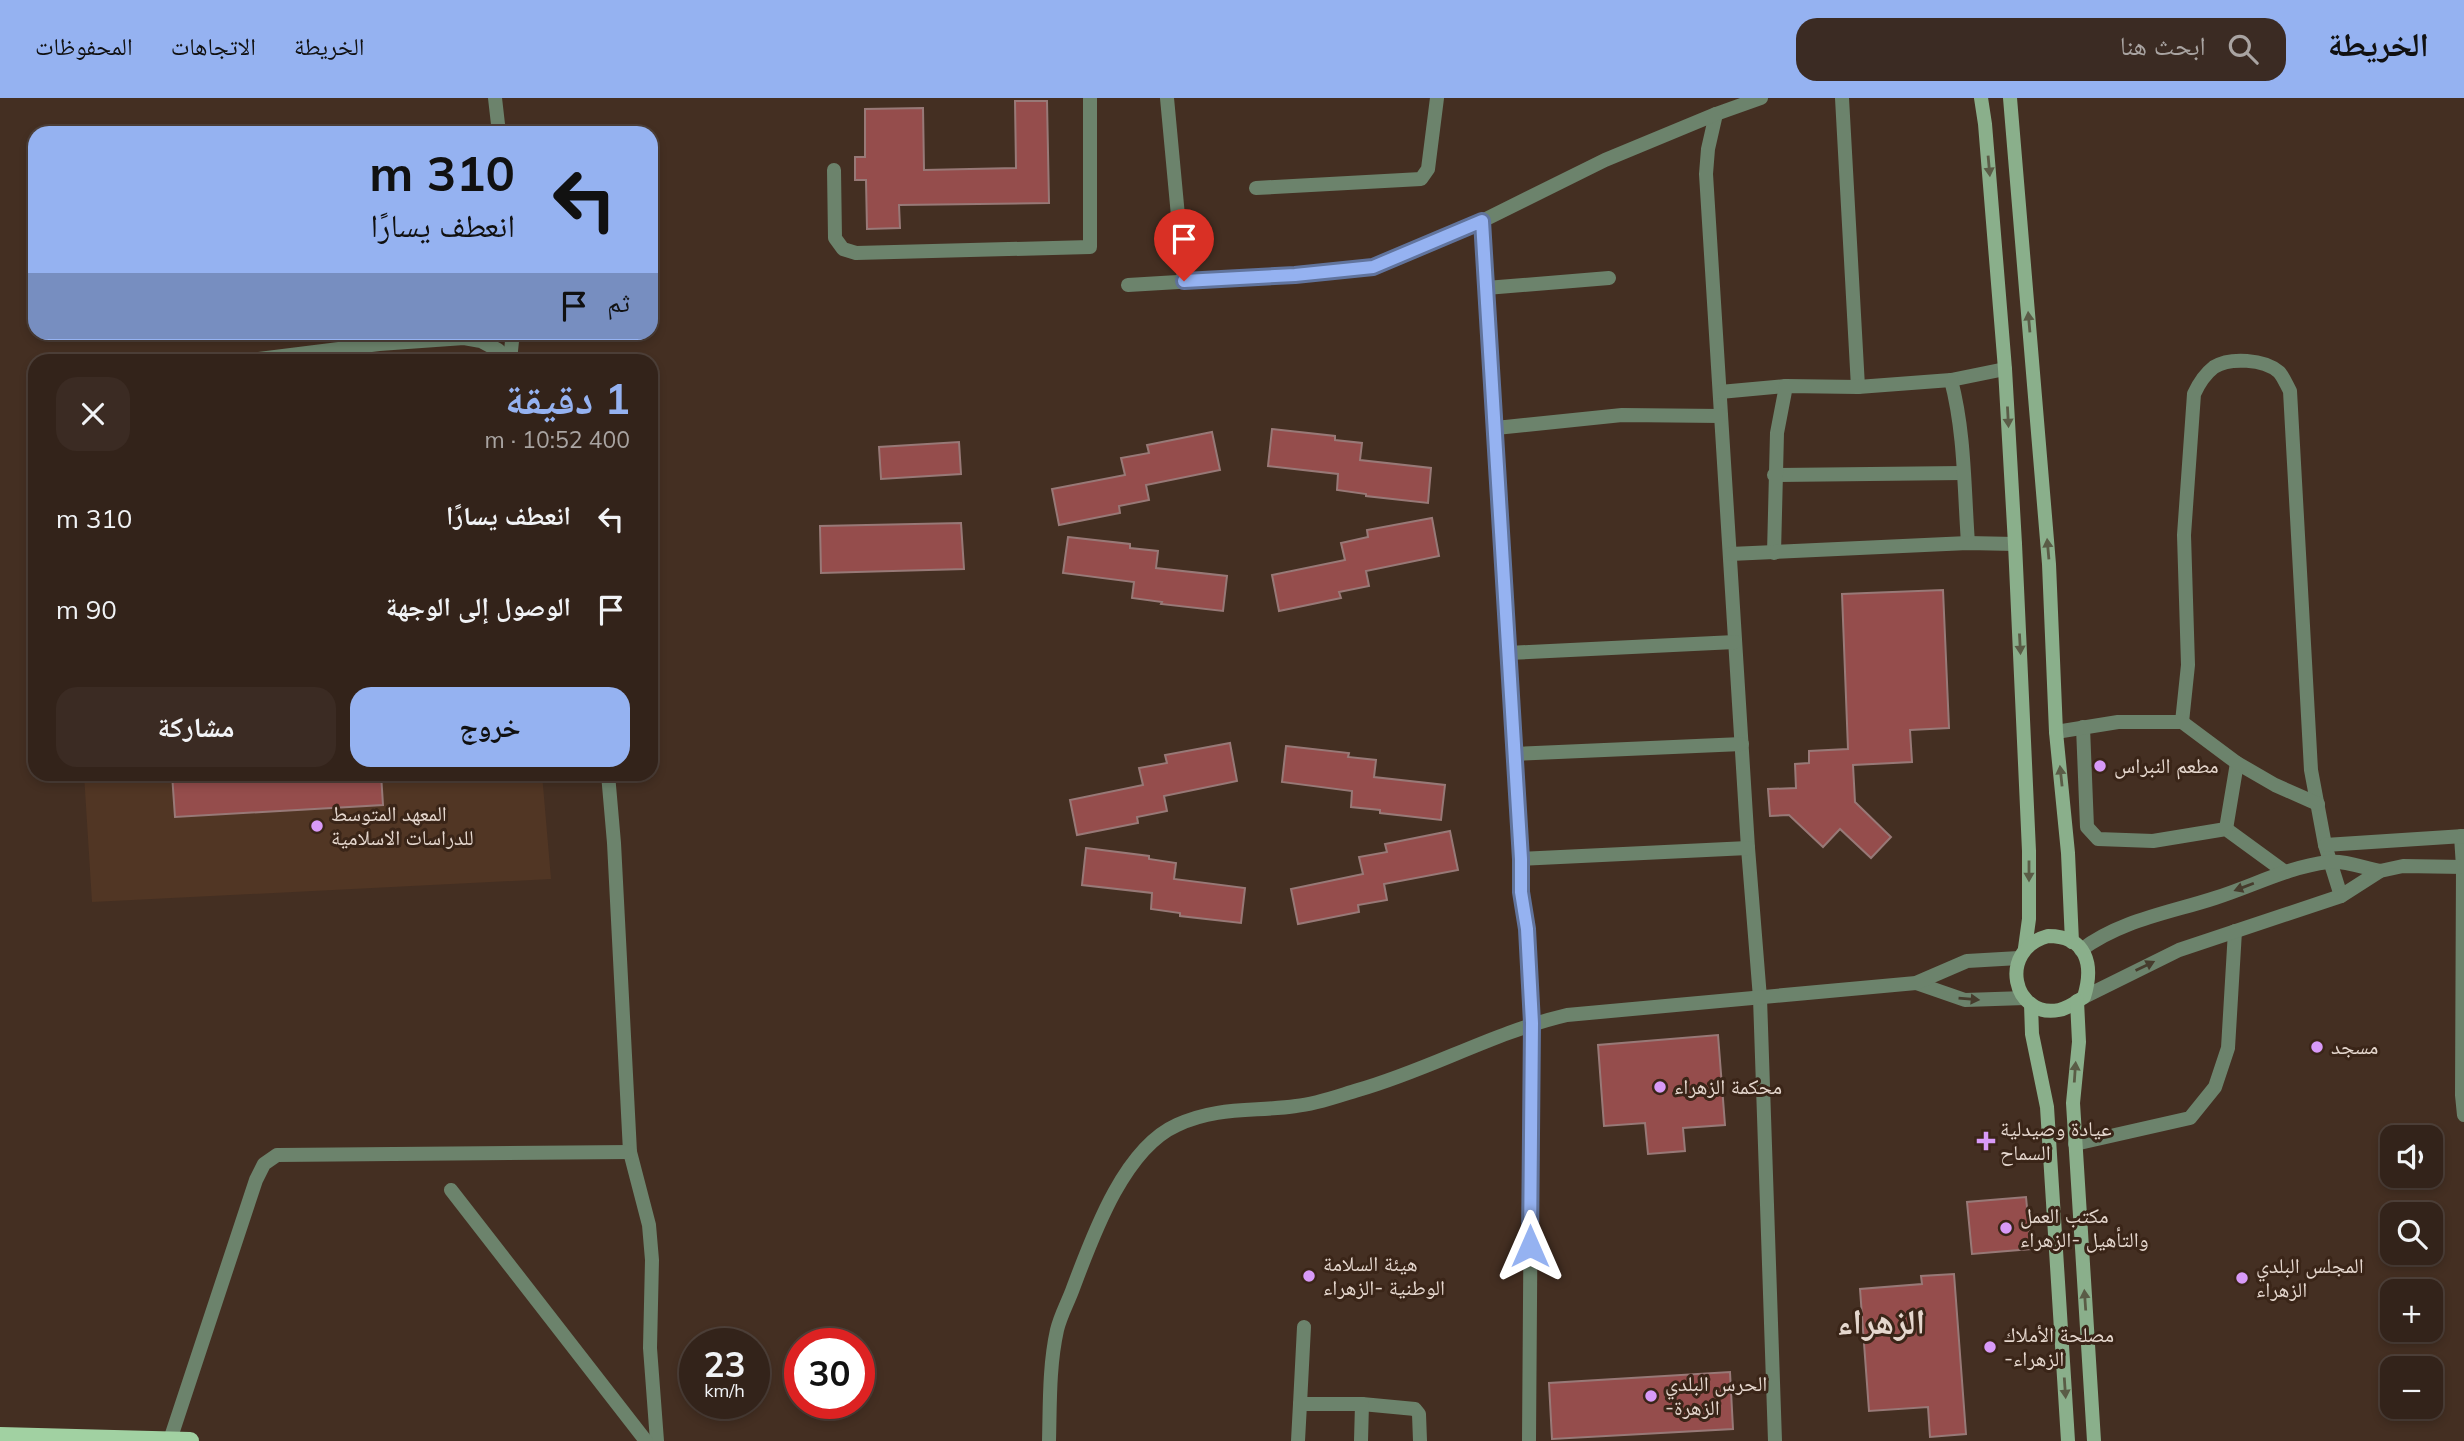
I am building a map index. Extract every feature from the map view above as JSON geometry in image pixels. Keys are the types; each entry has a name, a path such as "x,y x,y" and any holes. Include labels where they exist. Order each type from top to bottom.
{"main road":[{"path":"0,1436 190,1441"}],"street":[{"path":"495,98 498,126"},
{"path":"834,170 835,238 843,248 856,253 1090,247 1090,98"},
{"path":"1167,98 1184,281"},
{"path":"1256,188 1421,179 1428,169 1437,98"},
{"path":"1128,285 1373,267 1482,221 1605,160 1761,98"},
{"path":"1842,98 1858,387"},
{"path":"1981,98 2006,369 2029,851 2029,919 2015,975 2028,1001 2047,1107 2068,1441"},
{"path":"2010,98 2049,564 2056,732 2077,946"},
{"path":"1716,114 1708,149 1706,174 1748,848 1760,998 1775,1441"},
{"path":"1482,221 1521,892 1527,929 1532,1023 1529,1441"},
{"path":"1486,288 1609,278"},
{"path":"299,354 436,340"},
{"path":"475,340 503,354"},
{"path":"2182,722 2188,666 2184,535 2194,394 2200,381 2215,366 2232,361 2258,363 2280,372 2290,391 2311,770 2325,845 2341,896"},
{"path":"1720,392 1786,386 1858,387 1951,380 2006,369"},
{"path":"1951,380 1957,403 1968,543"},
{"path":"1773,553 1777,433 1786,386"},
{"path":"1496,428 1622,415 1721,416"},
{"path":"1774,475 1963,473"},
{"path":"1730,554 1968,543 2015,544"},
{"path":"1508,653 1735,642"},
{"path":"2056,732 2119,722 2182,722 2237,762 2275,785 2318,804"},
{"path":"2083,727 2087,827 2098,839 2153,841 2226,829 2285,872"},
{"path":"1514,754 1742,744"},
{"path":"2226,829 2237,762"},
{"path":"609,781 630,1152 649,1225 652,1260 650,1348 657,1441"},
{"path":"2325,845 2462,836 2464,1115"},
{"path":"1521,859 1748,848"},
{"path":"2077,946 2124,925 2217,897 2285,872 2331,861 2380,871"},
{"path":"1916,984 1965,1000 2028,1001 2038,1008 2054,1010 2070,1006 2179,950 2341,896 2380,871 2403,866 2464,867"},
{"path":"2075,1144 2190,1118 2215,1087 2228,1048 2235,931"},
{"path":"1049,1441 1051,1374 1057,1328 1089,1247 1129,1167 1149,1144 1175,1125 1212,1112 1297,1106 1372,1086 1532,1023 1567,1015 1916,984 1967,961 2022,953 2032,942 2048,936 2065,938 2077,946 2089,966 2090,975 2080,999 2073,1103 2094,1441"},
{"path":"170,1440 256,1180 264,1164 277,1155 630,1152"},
{"path":"451,1190 646,1441"},
{"path":"1298,1441 1304,1326"},
{"path":"1300,1404 1362,1404 1415,1409 1419,1413 1420,1441"},
{"path":"1361,1441 1362,1404"}],"shaded area":[{"name":"المعهد المتوسط للدراسات الاسلامية","path":"84,781 543,781 551,879 92,902"}],"building":[{"path":"1015,101 1047,101 1049,203 899,205 900,228 867,229 866,180 855,180 855,157 865,157 865,109 923,108 924,170 1016,168"},
{"path":"1272,429 1335,436 1335,440 1362,443 1360,460 1431,468 1428,503 1337,490 1338,474 1268,466"},
{"path":"1212,432 1220,470 1146,485 1149,500 1119,506 1120,513 1059,525 1052,489 1125,475 1121,458 1149,453 1147,445"},
{"path":"959,442 961,474 881,479 879,447"},
{"path":"1432,518 1439,556 1366,571 1369,586 1339,592 1341,598 1279,611 1272,575 1345,560 1341,543 1368,537 1367,530"},
{"path":"961,523 964,569 821,573 820,526"},
{"path":"1068,537 1130,544 1130,548 1158,551 1156,568 1227,576 1223,611 1132,598 1134,582 1063,573"},
{"path":"1943,590 1949,728 1910,730 1912,762 1853,765 1855,802 1891,837 1871,858 1840,829 1823,847 1789,815 1770,816 1768,789 1796,788 1795,764 1809,763 1809,751 1848,749 1842,594"},
{"path":"1230,743 1237,781 1164,796 1167,811 1137,817 1138,823 1077,835 1070,800 1143,785 1139,768 1167,763 1165,755"},
{"path":"1286,746 1349,753 1348,757 1376,760 1374,777 1445,785 1441,820 1351,807 1352,791 1282,782"},
{"path":"172,781 381,781 383,805 175,817"},
{"path":"1450,831 1458,870 1384,884 1387,900 1358,905 1359,912 1298,924 1291,889 1363,874 1359,857 1387,852 1385,844"},
{"path":"1086,848 1149,856 1149,859 1176,863 1174,879 1245,888 1241,923 1180,916 1180,913 1151,909 1152,893 1082,885"},
{"path":"1718,1035 1725,1125 1683,1128 1685,1151 1648,1154 1645,1123 1604,1126 1598,1045"},
{"path":"2026,1197 2031,1249 1972,1254 1967,1202"},
{"path":"1954,1274 1966,1434 1930,1437 1928,1407 1869,1411 1860,1289 1922,1284 1921,1276"},
{"path":"1730,1372 1733,1429 1552,1439 1549,1383"}],"place":[{"name":"مطعم النبراس","path":"2100,766"},
{"name":"المعهد المتوسط للدراسات الاسلامية","path":"317,826"},
{"name":"مسجد","path":"2317,1047"},
{"name":"محكمة الزهراء","path":"1660,1087"},
{"name":"عيادة وصيدلية السماح","path":"1986,1141"},
{"name":"مكتب العمل والتأهيل -الزهراء","path":"2006,1228"},
{"name":"هيئة السلامة الوطنية -الزهراء","path":"1309,1276"},
{"name":"المجلس البلدي الزهراء","path":"2242,1278"},
{"name":"مصلحة الأملاك -الزهراء","path":"1990,1347"},
{"name":"الحرس البلدي -الزهرة","path":"1651,1396"}],"district":[{"name":"الزهراء","path":"1881,1322"}],"route":[{"path":"1184,281 1295,275 1373,267 1482,221 1503,545 1521,892 1527,929 1532,1023 1530,1246"}]}
